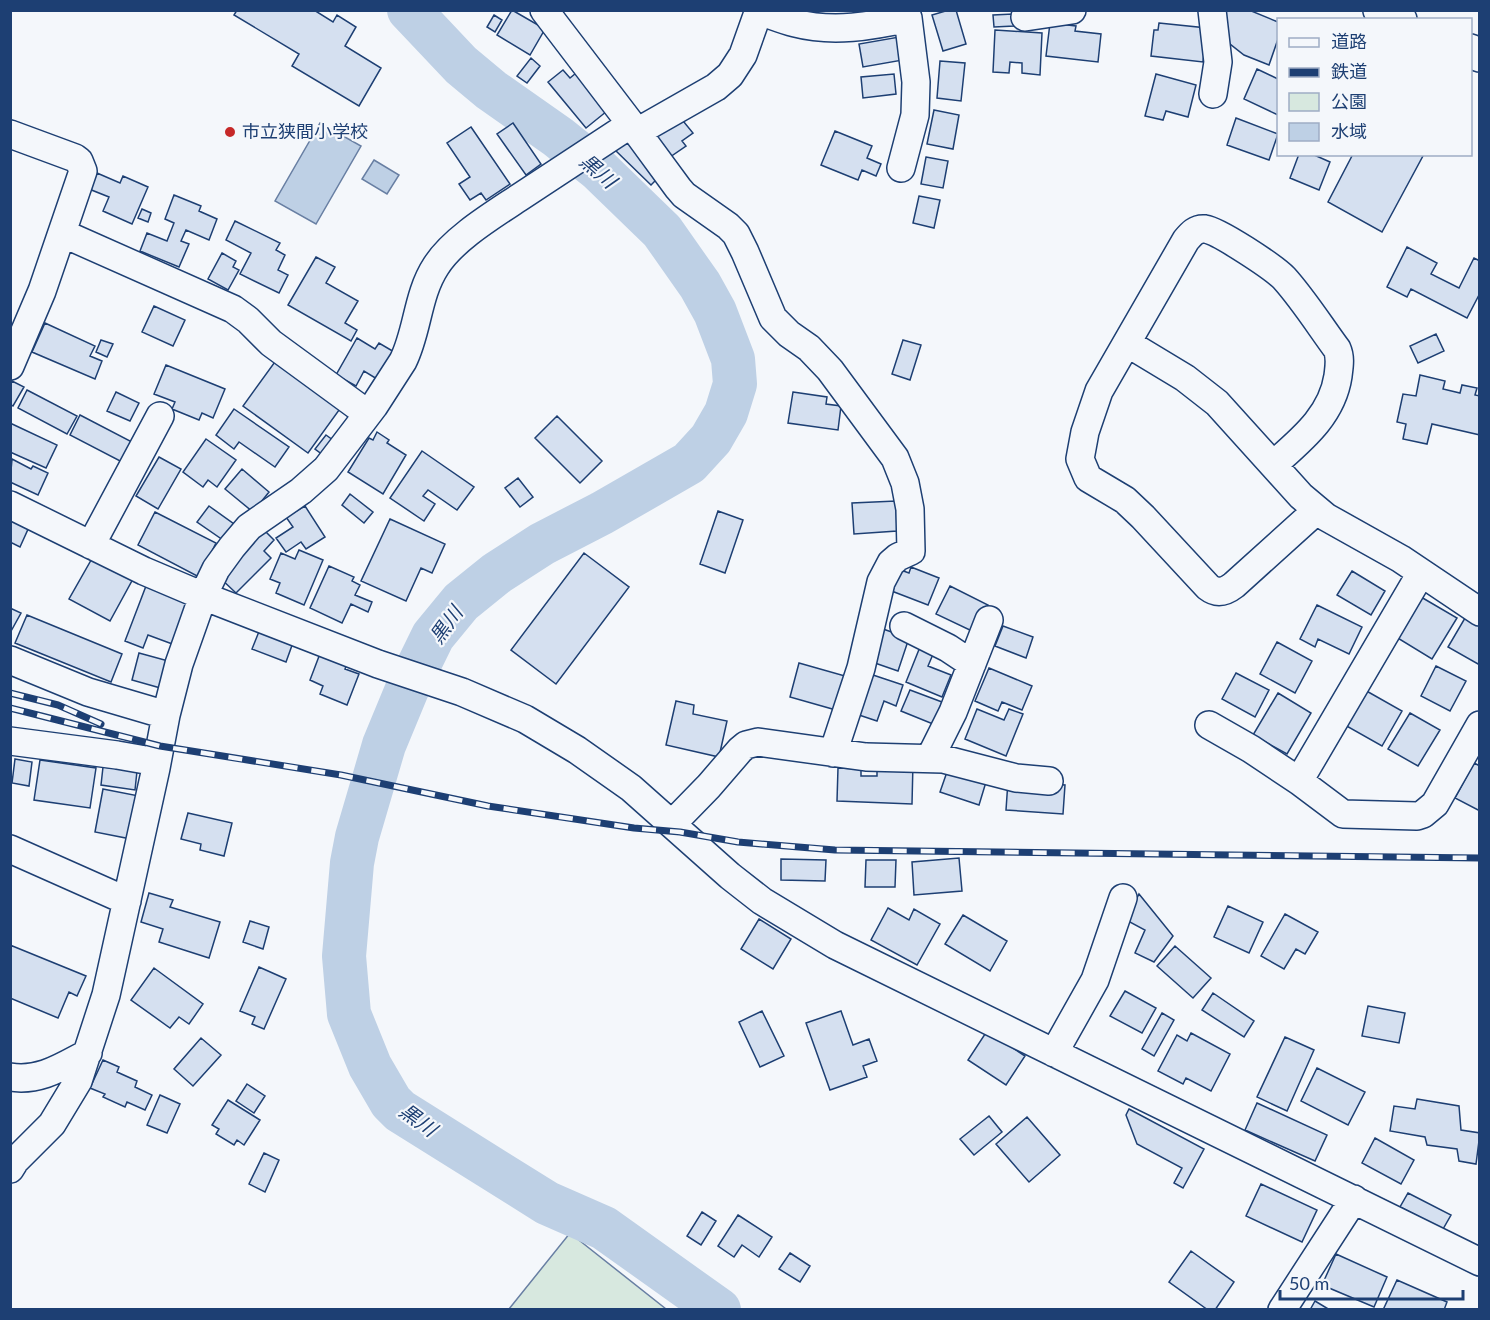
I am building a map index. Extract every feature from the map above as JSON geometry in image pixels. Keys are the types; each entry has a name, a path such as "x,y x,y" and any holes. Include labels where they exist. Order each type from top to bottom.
{"highway":[{"path":"1380,10 1396,18"}],"street":[{"path":"544,10 631,128 684,195 736,234 773,318 789,334 809,348 830,370 892,452 900,468 910,509 911,551 891,563 881,582 861,668 833,753"},
{"path":"1025,17 1072,10"},
{"path":"1212,10 1218,50 1213,94"},
{"path":"10,1169 15,1161 52,1124 78,1081 106,995 179,664 203,596 216,569 244,532 320,475 341,452 368,414 409,349 424,290 439,261 457,243 494,215 572,163 631,128 716,87 730,75 743,55 759,11 794,23 824,27 874,26 908,18 916,82 915,115 901,168"},
{"path":"10,134 79,161 82,171 42,291 10,366"},
{"path":"1273,465 1311,431 1321,418 1333,395 1340,361 1337,349 1284,278 1212,231 1203,228 1193,231 1126,343 1096,399 1085,432 1080,459 1088,478 1131,506 1208,587 1218,592 1228,590 1317,510"},
{"path":"62,233 233,309 248,320 271,343 368,414"},
{"path":"1126,343 1185,378 1217,403 1301,496 1326,517 1401,560 1479,612"},
{"path":"91,545 160,416"},
{"path":"10,505 203,596 378,664 470,695 525,719 631,788 746,888 798,924 868,963 1479,1262"},
{"path":"1299,781 1421,573"},
{"path":"930,758 950,721 989,620"},
{"path":"904,626 948,648 972,664"},
{"path":"10,660 88,692 166,715"},
{"path":"1209,725 1251,749 1343,814 1417,816 1435,804 1479,725"},
{"path":"10,741 157,762"},
{"path":"672,824 746,745 758,742 884,758 943,759 1016,778 1049,781"},
{"path":"10,849 127,901"},
{"path":"1054,1053 1095,980 1124,898"},
{"path":"10,1077 24,1079 46,1074 87,1053"},
{"path":"1282,1310 1354,1199"}],"green space":[{"path":"570,1233 666,1309 509,1309"}],"water":[{"path":"320,123 361,146 316,224 275,201"},
{"path":"374,160 399,175 387,194 362,179"}],"building":[{"path":"237,10 314,10 333,22 337,15 356,27 345,46 381,68 359,106 292,66 299,54 234,15"},
{"path":"512,10 545,29 530,55 497,35"},
{"path":"956,10 966,44 943,51 932,15"},
{"path":"1223,10 1249,10 1277,22 1277,42 1269,65 1244,55 1225,40"},
{"path":"1013,14 1014,26 994,27 993,15"},
{"path":"494,15 502,20 495,32 487,27"},
{"path":"1050,23 1076,26 1075,31 1101,34 1098,62 1046,56"},
{"path":"1159,23 1207,28 1203,62 1151,56 1154,30 1158,30"},
{"path":"995,30 1042,33 1040,75 1022,73 1022,63 1010,62 1009,73 993,72"},
{"path":"899,37 903,60 863,67 859,44"},
{"path":"531,58 540,66 527,83 517,76"},
{"path":"940,61 965,63 961,101 937,98"},
{"path":"581,69 612,107 586,128 548,82 563,70 570,78"},
{"path":"1257,69 1277,79 1277,115 1244,99"},
{"path":"894,74 896,94 863,98 861,77"},
{"path":"1156,74 1196,85 1188,117 1166,111 1163,120 1145,116"},
{"path":"934,110 959,115 953,149 927,144"},
{"path":"679,116 693,133 682,141 686,146 670,157 654,137"},
{"path":"1236,118 1277,134 1269,160 1227,145"},
{"path":"513,123 541,164 526,175 497,134"},
{"path":"471,127 510,184 486,200 481,193 470,200 459,184 470,177 447,143"},
{"path":"835,131 872,146 867,158 881,164 876,176 862,170 858,180 821,165"},
{"path":"630,133 660,176 651,185 614,149"},
{"path":"1298,156 1316,156 1330,162 1319,190 1290,178"},
{"path":"1352,156 1423,156 1382,232 1328,202"},
{"path":"926,157 948,161 943,188 921,184"},
{"path":"97,173 120,183 123,176 148,187 132,224 103,211 109,197 89,189"},
{"path":"174,195 201,206 199,211 217,219 209,240 186,230 181,241 189,244 179,267 140,251 147,233 167,241 174,223 165,219"},
{"path":"919,196 940,200 934,228 913,223"},
{"path":"142,209 151,213 148,222 138,218"},
{"path":"235,221 280,243 276,250 285,255 278,270 288,275 279,293 240,274 251,253 226,240"},
{"path":"1407,247 1437,263 1431,274 1459,288 1474,258 1480,261 1480,293 1467,318 1411,289 1407,297 1387,287"},
{"path":"222,253 236,261 233,267 239,270 228,290 208,279"},
{"path":"316,257 335,267 326,283 358,301 345,323 357,330 351,341 288,305"},
{"path":"154,306 185,320 173,346 142,332"},
{"path":"45,323 95,346 90,356 102,361 95,379 32,352"},
{"path":"1436,334 1444,351 1418,363 1410,346"},
{"path":"357,338 375,349 379,343 401,356 377,379 364,371 356,386 336,375"},
{"path":"101,340 113,344 107,357 96,352"},
{"path":"903,340 921,345 910,380 892,374"},
{"path":"277,359 342,406 308,453 243,406"},
{"path":"166,365 225,389 213,418 202,413 199,420 172,409 175,402 154,394"},
{"path":"1420,375 1445,381 1443,389 1460,393 1462,385 1477,388 1475,395 1480,396 1480,435 1432,424 1427,444 1403,439 1406,424 1397,422 1403,394 1416,396"},
{"path":"12,381 24,387 13,406 10,404"},
{"path":"27,390 77,416 67,434 18,408"},
{"path":"116,392 139,403 130,421 107,411"},
{"path":"793,392 827,397 826,404 841,406 838,430 788,423"},
{"path":"234,409 289,447 275,467 239,442 234,449 216,435"},
{"path":"80,415 132,442 122,462 70,435"},
{"path":"557,416 602,461 580,483 535,438"},
{"path":"10,423 57,445 46,468 10,452"},
{"path":"377,432 389,440 387,443 406,455 383,494 348,472 369,438 373,440"},
{"path":"326,435 337,443 327,458 315,449"},
{"path":"206,439 236,460 217,487 208,480 203,487 183,472"},
{"path":"422,451 474,487 457,510 428,490 423,496 435,504 424,521 390,498"},
{"path":"159,457 181,469 158,509 136,496"},
{"path":"12,459 31,469 33,466 48,473 38,495 10,482"},
{"path":"242,469 269,492 253,512 225,489"},
{"path":"518,478 533,497 520,507 505,488"},
{"path":"350,494 373,512 364,523 342,505"},
{"path":"896,501 897,531 854,534 852,503"},
{"path":"209,506 234,524 223,540 197,522"},
{"path":"305,506 325,537 306,549 301,542 286,552 276,538 293,527 286,517"},
{"path":"718,511 743,520 725,573 700,564"},
{"path":"155,512 216,543 199,577 138,545"},
{"path":"10,518 29,527 20,547 10,542"},
{"path":"390,519 445,544 432,573 421,568 406,601 361,581"},
{"path":"263,529 274,540 264,551 271,558 236,593 218,576"},
{"path":"299,550 323,560 304,605 276,593 280,583 270,579 281,553 295,559"},
{"path":"584,553 629,587 556,684 511,650"},
{"path":"94,555 134,577 110,621 69,599"},
{"path":"329,566 354,577 352,581 360,585 355,595 372,602 368,612 351,604 342,623 310,608"},
{"path":"911,567 939,578 928,605 889,590 898,569 909,573"},
{"path":"1352,571 1385,591 1371,615 1337,595"},
{"path":"146,586 190,602 175,645 148,635 143,648 125,641"},
{"path":"950,586 988,605 974,632 936,614"},
{"path":"1421,597 1457,618 1432,659 1396,637"},
{"path":"1317,605 1362,627 1349,654 1318,639 1315,647 1300,639"},
{"path":"10,608 21,613 10,633"},
{"path":"27,615 122,654 111,682 15,643"},
{"path":"1465,618 1480,626 1480,661 1478,664 1448,647"},
{"path":"1003,626 1033,637 1026,658 995,646"},
{"path":"260,629 295,637 286,662 252,649"},
{"path":"883,629 909,638 898,671 872,662"},
{"path":"1277,642 1312,661 1295,693 1260,674"},
{"path":"920,647 934,652 928,666 951,675 942,697 906,682"},
{"path":"321,651 348,661 345,669 359,674 347,705 320,694 323,686 310,680"},
{"path":"139,653 172,662 164,689 132,680"},
{"path":"799,663 852,678 843,712 790,697"},
{"path":"1436,666 1466,681 1450,711 1421,696"},
{"path":"989,668 1032,686 1022,710 1002,702 998,711 975,701"},
{"path":"1236,673 1269,690 1255,717 1222,699"},
{"path":"870,674 903,685 896,706 884,701 877,721 856,714"},
{"path":"1363,689 1402,711 1382,746 1343,724"},
{"path":"910,690 942,702 933,724 901,711"},
{"path":"1278,693 1311,713 1287,754 1253,735"},
{"path":"676,701 694,705 693,714 727,721 719,757 666,745"},
{"path":"977,709 1004,720 1009,709 1023,714 1006,756 965,739"},
{"path":"1410,713 1440,730 1418,766 1388,749"},
{"path":"15,759 32,762 29,786 12,783"},
{"path":"40,760 96,768 90,808 34,800"},
{"path":"877,761 913,763 912,804 837,801 838,768 861,769 861,776 877,776"},
{"path":"1474,763 1480,766 1480,811 1455,798"},
{"path":"103,767 137,771 135,790 101,785"},
{"path":"948,769 986,782 979,805 940,792"},
{"path":"1008,781 1065,785 1063,814 1006,810"},
{"path":"103,789 139,796 131,839 95,832"},
{"path":"188,813 232,823 224,856 200,850 201,844 181,839"},
{"path":"959,858 962,891 914,895 912,862"},
{"path":"781,859 826,860 825,881 781,880"},
{"path":"866,860 896,860 895,887 865,887"},
{"path":"149,893 173,900 170,907 220,922 209,958 159,942 163,929 141,922"},
{"path":"1139,894 1173,936 1154,962 1135,953 1145,930 1126,920"},
{"path":"1228,906 1263,922 1249,953 1214,937"},
{"path":"888,908 909,920 914,909 940,924 917,965 871,940"},
{"path":"1285,914 1318,932 1305,954 1296,949 1284,969 1261,956"},
{"path":"963,915 1007,941 990,971 945,944"},
{"path":"759,919 791,939 773,969 741,949"},
{"path":"250,921 269,927 263,949 243,942"},
{"path":"10,945 86,976 77,996 69,992 58,1018 10,998"},
{"path":"1175,946 1211,978 1193,998 1157,966"},
{"path":"259,967 286,979 264,1029 252,1024 255,1017 240,1011"},
{"path":"154,968 203,1004 189,1024 179,1017 170,1028 131,1000"},
{"path":"1125,991 1156,1008 1142,1033 1110,1016"},
{"path":"1213,993 1254,1021 1244,1037 1202,1010"},
{"path":"1368,1006 1405,1013 1399,1043 1362,1036"},
{"path":"762,1011 784,1056 760,1067 739,1022"},
{"path":"841,1011 853,1045 869,1039 877,1061 863,1066 867,1077 830,1090 806,1023"},
{"path":"1162,1013 1174,1020 1154,1056 1142,1049"},
{"path":"987,1031 1025,1056 1006,1085 968,1060"},
{"path":"1191,1033 1230,1054 1211,1091 1186,1078 1183,1084 1158,1071 1177,1035 1187,1041"},
{"path":"1285,1037 1314,1050 1287,1111 1257,1097"},
{"path":"201,1038 221,1055 193,1086 174,1069"},
{"path":"103,1060 119,1067 117,1072 137,1081 135,1087 152,1095 145,1110 127,1102 125,1107 103,1097 105,1094 90,1088"},
{"path":"1317,1068 1365,1092 1348,1125 1301,1101"},
{"path":"247,1084 265,1096 254,1113 236,1101"},
{"path":"160,1095 180,1104 167,1133 147,1125"},
{"path":"1417,1099 1459,1106 1461,1130 1480,1133 1476,1164 1459,1161 1457,1149 1427,1145 1425,1137 1390,1131 1394,1106 1415,1109"},
{"path":"228,1100 260,1120 244,1145 237,1140 234,1145 216,1134 219,1129 212,1125"},
{"path":"1257,1103 1327,1135 1315,1161 1245,1130"},
{"path":"1129,1109 1204,1149 1183,1188 1174,1183 1182,1168 1137,1144 1126,1115"},
{"path":"989,1116 1002,1132 974,1155 960,1139"},
{"path":"1027,1117 1060,1155 1029,1182 996,1144"},
{"path":"1375,1138 1414,1160 1401,1184 1362,1163"},
{"path":"264,1153 279,1160 265,1192 249,1184"},
{"path":"1261,1184 1317,1210 1302,1242 1246,1216"},
{"path":"1408,1193 1451,1215 1443,1229 1400,1207"},
{"path":"702,1212 716,1221 701,1245 687,1236"},
{"path":"738,1215 772,1237 759,1257 742,1245 734,1257 718,1246"},
{"path":"1191,1251 1234,1282 1215,1310 1208,1310 1169,1282"},
{"path":"790,1253 810,1266 800,1282 779,1269"},
{"path":"1336,1254 1387,1277 1374,1307 1322,1285"},
{"path":"1397,1280 1447,1302 1444,1310 1383,1310"},
{"path":"1315,1301 1330,1310 1310,1310"}],"waterway":[{"name":"黒川","path":"409,10 461,65 598,169 662,231 700,285 715,312 733,359 735,384 726,413 711,439 689,463 602,513 542,544 497,573 461,602 433,636 408,687 384,745 357,837 352,863 344,956 349,1014 370,1066 391,1102 400,1111 547,1203 604,1228 719,1310"}],"railway":[{"path":"10,693 58,705 101,724"},
{"path":"10,708 160,746 341,775 488,806 738,842 835,850 1480,858"}],"place":[{"name":"市立狭間小学校","path":"230,132"}]}
